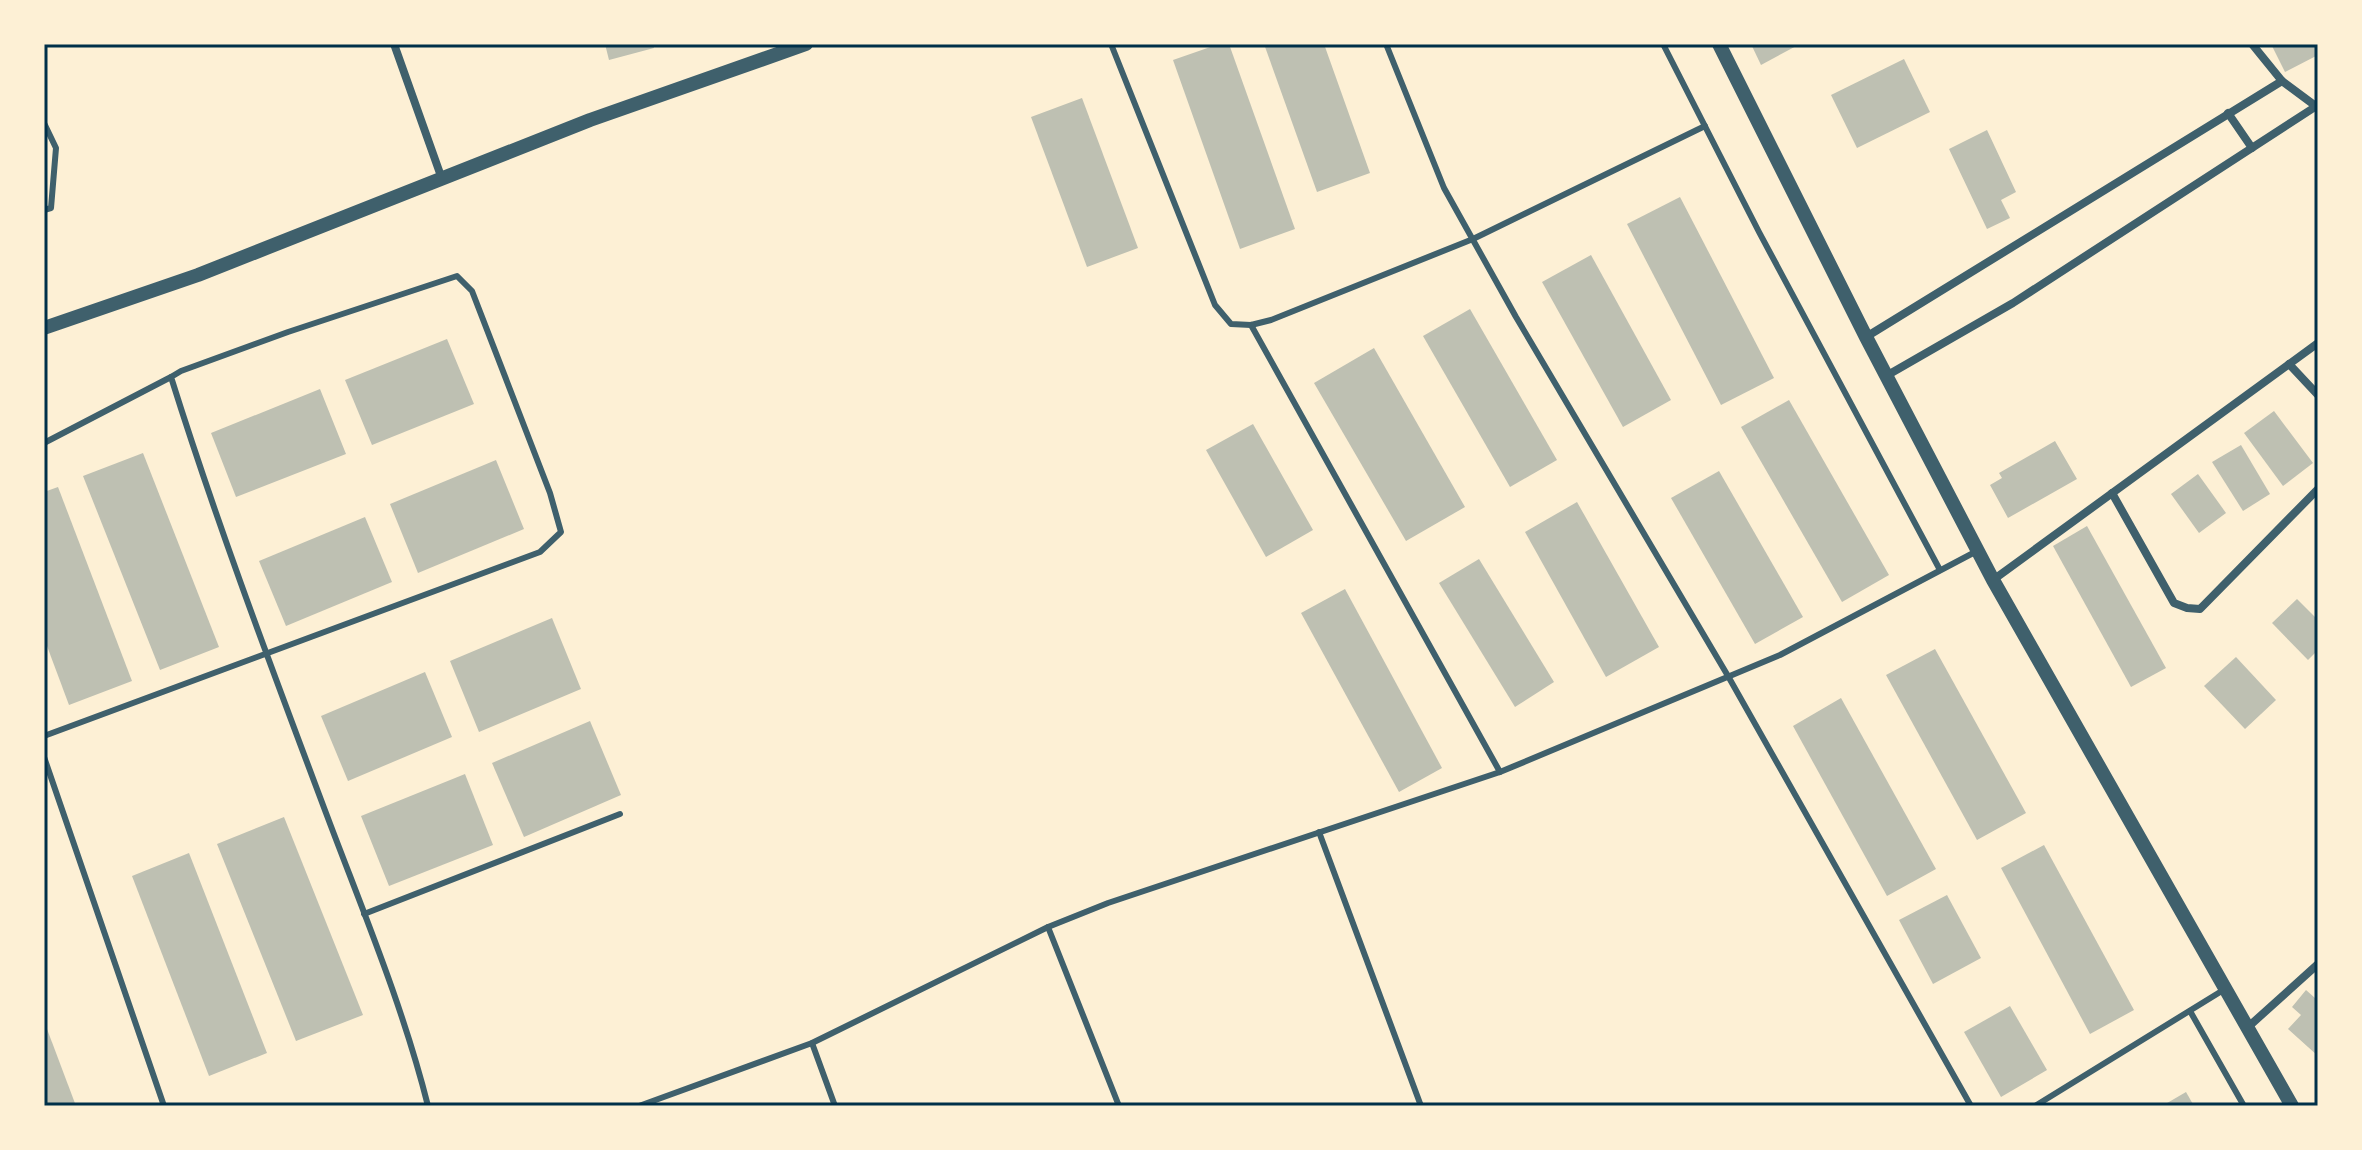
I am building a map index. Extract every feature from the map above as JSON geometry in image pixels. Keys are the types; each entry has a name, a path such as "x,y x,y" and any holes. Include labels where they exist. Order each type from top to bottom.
{"street":[{"path":"394,44 442,179"},
{"path":"44,328 198,275 590,120 806,44"},
{"path":"1719,44 1977,551 2292,1106"},
{"path":"1886,376 2013,303 2317,107 2282,81 2252,44"},
{"path":"1866,337 2282,81"},
{"path":"2228,113 2252,148"},
{"path":"1993,580 2318,343"},
{"path":"2289,364 2318,395"},
{"path":"2112,493 2174,603 2200,609 2318,489"},
{"path":"2247,1028 2318,964"}],"lane":[{"path":"1111,44 1215,305 1231,324 1251,325 1271,320 1473,239 1705,126"},
{"path":"1386,44 1444,188 1516,317 1728,676 1971,1106"},
{"path":"1663,44 1759,232 1940,570"},
{"path":"44,123 56,148 51,208 44,210"},
{"path":"44,443 181,371 457,276 472,291 550,493 561,532 540,552 44,736"},
{"path":"1251,325 1500,772"},
{"path":"171,377 266,653 419,1069 428,1106"},
{"path":"639,1106 812,1043 1048,927 1108,903 1500,772 1780,655 1977,551"},
{"path":"44,757 164,1106"},
{"path":"364,914 620,814"},
{"path":"1319,832 1421,1106"},
{"path":"1048,927 1119,1106"},
{"path":"2035,1106 2225,989"},
{"path":"2190,1011 2244,1106"},
{"path":"812,1043 835,1106"}],"building":[{"path":"605,44 653,44 654,48 609,60"},
{"path":"1219,44 1229,44 1295,229 1240,249 1173,60"},
{"path":"1264,44 1324,44 1370,173 1317,192"},
{"path":"1751,44 1800,44 1761,65"},
{"path":"2271,44 2318,44 2318,55 2285,72"},
{"path":"1904,59 1930,112 1857,148 1831,95"},
{"path":"1082,98 1138,248 1087,267 1031,117"},
{"path":"1987,130 2016,192 2001,200 2010,218 1987,229 1949,149"},
{"path":"1680,197 1774,378 1721,405 1627,224"},
{"path":"1591,255 1671,400 1623,427 1542,282"},
{"path":"1470,309 1557,460 1510,487 1423,336"},
{"path":"447,339 474,404 372,445 345,380"},
{"path":"1374,348 1465,507 1406,541 1314,383"},
{"path":"320,389 346,454 236,497 211,433"},
{"path":"1789,400 1889,575 1842,602 1741,427"},
{"path":"2274,411 2313,463 2283,486 2244,433"},
{"path":"1253,424 1313,530 1266,557 1206,450"},
{"path":"2055,441 2077,479 2008,518 1990,485 2002,478 1999,473"},
{"path":"2241,445 2270,494 2243,511 2212,462"},
{"path":"143,453 219,647 160,670 83,476"},
{"path":"496,460 524,529 418,573 390,504"},
{"path":"1719,471 1803,617 1755,644 1671,498"},
{"path":"2198,474 2226,513 2199,533 2171,494"},
{"path":"58,487 132,681 69,705 44,638 44,492"},
{"path":"1577,502 1659,647 1606,677 1525,532"},
{"path":"365,517 392,582 286,626 259,561"},
{"path":"2087,526 2166,668 2131,687 2053,546"},
{"path":"1479,559 1554,682 1515,707 1439,583"},
{"path":"1345,589 1442,768 1399,792 1301,613"},
{"path":"2297,599 2318,620 2318,650 2308,660 2272,623"},
{"path":"552,618 581,689 479,732 450,661"},
{"path":"1935,649 2026,813 1977,840 1886,675"},
{"path":"2236,657 2276,700 2245,729 2204,686"},
{"path":"425,672 452,737 348,781 321,716"},
{"path":"1841,698 1936,869 1887,896 1793,726"},
{"path":"590,721 621,795 524,837 492,763"},
{"path":"465,774 493,845 389,886 361,816"},
{"path":"284,817 363,1015 296,1041 217,844"},
{"path":"2044,845 2134,1010 2090,1034 2001,868"},
{"path":"189,853 267,1053 209,1076 132,876"},
{"path":"1947,895 1981,958 1933,984 1899,920"},
{"path":"2306,990 2315,998 2318,995 2318,1056 2288,1029 2301,1015 2292,1007"},
{"path":"2010,1006 2047,1070 2001,1097 1964,1032"},
{"path":"44,1021 76,1106 44,1106"},
{"path":"2186,1092 2194,1106 2162,1106"}]}
